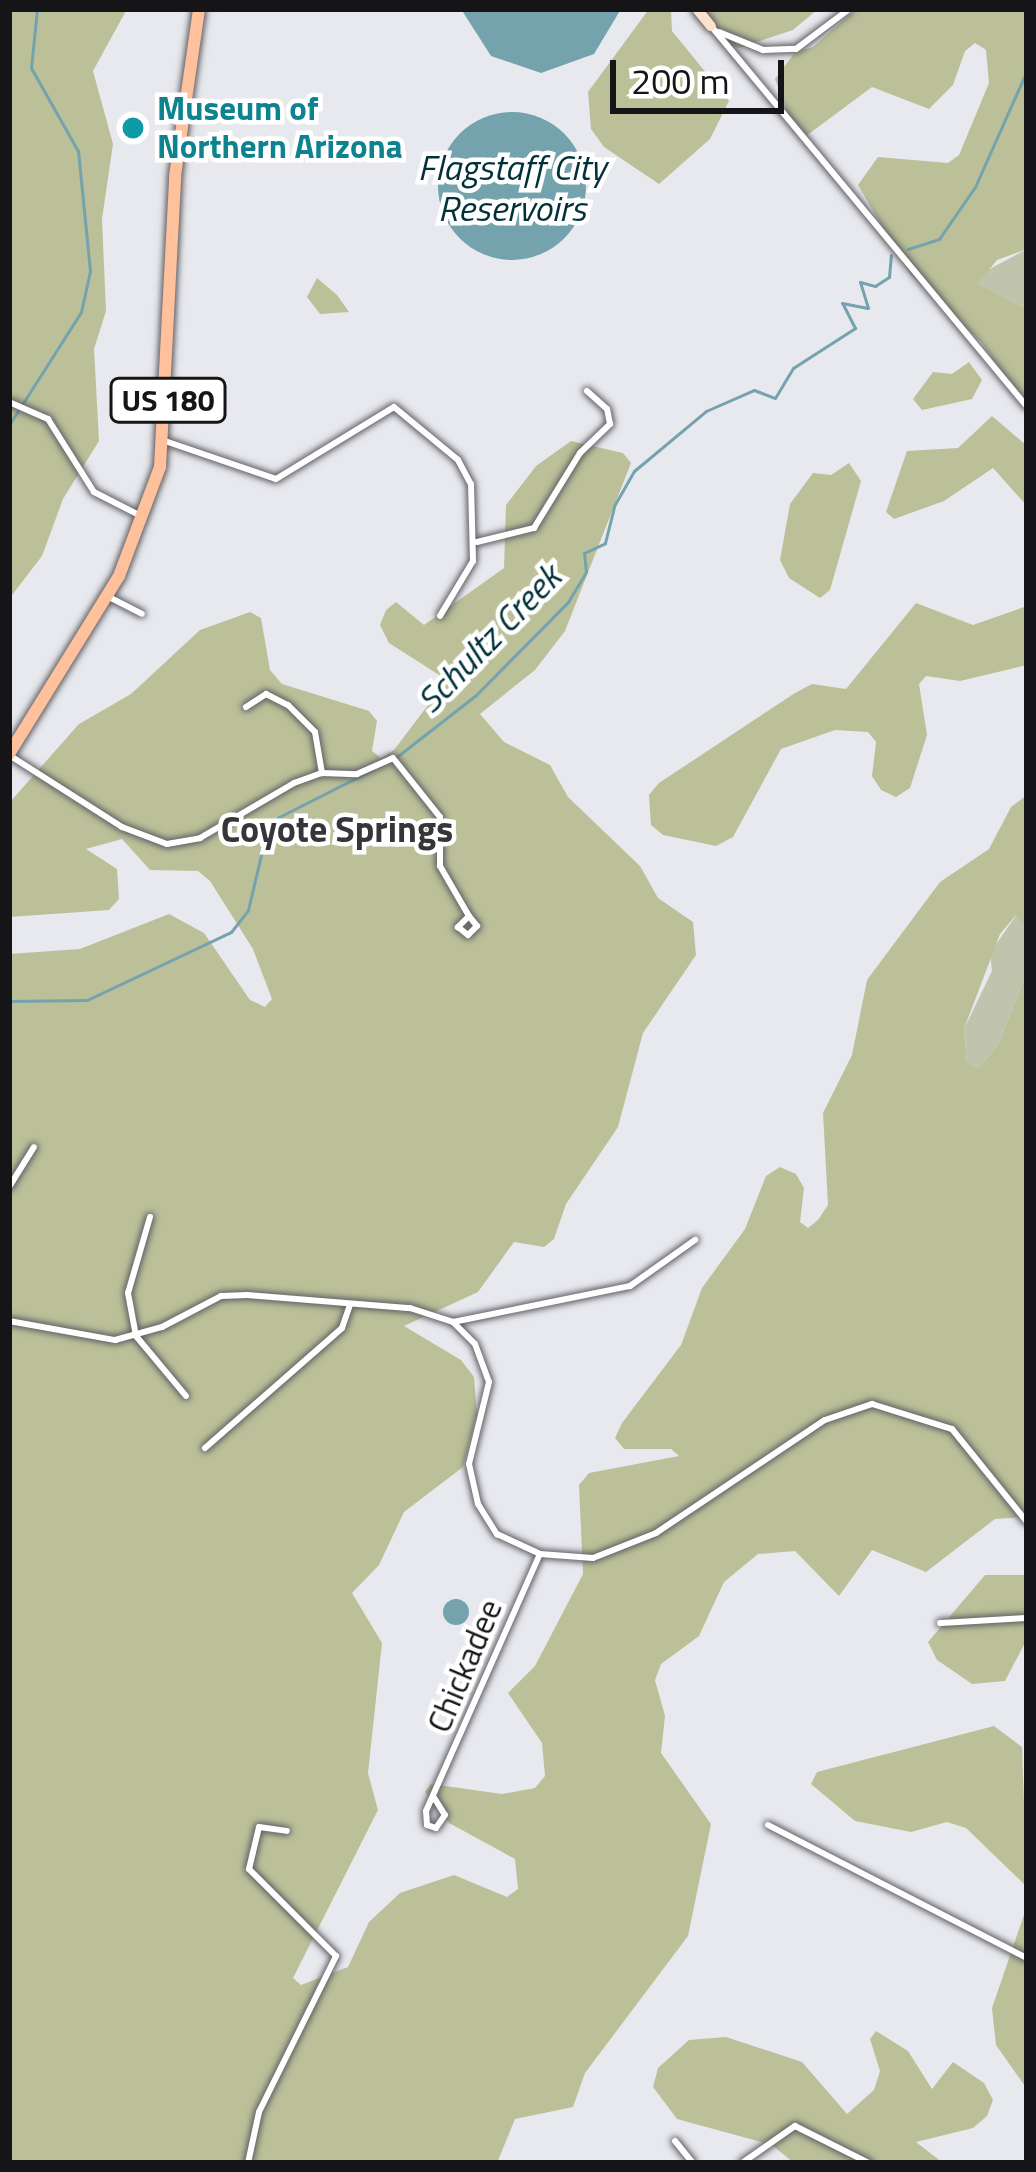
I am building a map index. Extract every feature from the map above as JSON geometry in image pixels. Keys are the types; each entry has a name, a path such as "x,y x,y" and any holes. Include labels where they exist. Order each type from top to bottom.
{"main road":[{"name":"US 180","path":"9,754 107,596 145,518 165,441 175,176 199,9"}],"street":[{"path":"697,9 1027,406"},
{"path":"711,26 763,50 796,49 849,9"},
{"path":"477,542 534,528 580,453 610,424 607,409 587,391"},
{"path":"10,402 36,410 94,492 145,518"},
{"path":"165,441 276,479 394,407 464,467 477,542 440,616"},
{"path":"107,596 142,614"},
{"path":"246,706 266,694 288,705 315,732 322,773"},
{"path":"9,754 122,827 167,844 200,838 322,773 357,775 393,758 440,817 440,866 469,916"},
{"path":"9,1187 34,1147"},
{"path":"150,1217 128,1293 136,1336 187,1396"},
{"path":"453,1322 630,1286 695,1240"},
{"path":"9,1321 115,1340 136,1336 221,1295 410,1308 453,1322 476,1345 489,1382 470,1464 478,1504 497,1534 541,1554 593,1558 656,1533 825,1420 872,1404 952,1429 1027,1522"},
{"path":"205,1448 342,1328 350,1304"},
{"name":"Chickadee","path":"433,1796 445,1815 436,1828 425,1819 433,1796 541,1554"},
{"path":"940,1623 1027,1618"},
{"path":"768,1826 1027,1958"},
{"path":"248,2163 259,2112 336,1956 248,1869 259,1827 286,1831"},
{"path":"742,2163 795,2126 869,2163"},
{"path":"675,2140 693,2163"}],"green space":[{"path":"9,9 127,9 93,71 113,144 102,219 106,311 94,349 99,441 63,499 42,556 9,599"},
{"path":"649,9 671,9 672,31 729,101 710,139 659,184 604,147 591,129 588,92"},
{"path":"691,9 818,9 793,30 739,48 720,42"},
{"path":"856,9 1027,9 1027,249 997,260 977,284 1027,310 1027,411 982,343 910,274 858,185 878,157 948,163 959,155 989,83 986,50 975,43 965,51 953,85 929,109 872,87 806,136 794,130 775,79 795,52 813,47"},
{"path":"1027,249 1027,310 985,294 977,284 984,272"},
{"path":"317,278 349,312 320,314 307,297"},
{"path":"969,362 982,380 972,399 922,410 913,399 933,372 952,374"},
{"path":"992,416 1027,446 1027,506 993,468 944,501 894,519 886,512 907,451 958,448"},
{"path":"571,441 623,453 631,463 565,631 535,670 480,714 504,742 550,765 568,797 640,866 658,898 693,922 696,955 643,1033 618,1127 566,1204 554,1239 544,1247 514,1242 478,1292 404,1326 461,1360 474,1377 477,1414 463,1467 404,1512 379,1565 352,1593 382,1643 368,1773 378,1810 293,1978 301,1985 348,1967 369,1922 400,1893 454,1875 507,1897 518,1889 515,1859 449,1823 425,1792 431,1784 502,1794 535,1788 545,1776 542,1743 508,1693 535,1666 583,1574 579,1485 589,1473 679,1456 671,1449 624,1449 615,1438 681,1345 702,1288 745,1229 766,1176 780,1167 796,1174 804,1188 800,1222 808,1228 828,1205 823,1113 852,1055 867,980 940,882 989,849 1011,807 1027,795 1027,929 1016,915 1000,934 964,1029 967,1062 978,1068 998,1045 1027,972 1027,1517 995,1519 926,1572 872,1550 839,1596 795,1551 758,1554 724,1582 699,1636 661,1664 655,1680 665,1716 661,1753 711,1824 688,1936 585,2073 573,2107 515,2119 497,2163 9,2163 9,954 80,949 169,914 204,933 250,1000 265,1007 272,999 253,949 210,881 198,871 150,870 122,839 86,849 117,869 119,899 109,910 9,917 9,803 79,724 131,694 200,630 250,612 261,618 270,670 282,684 369,711 377,721 372,751 381,758 394,750 447,680 389,643 380,625 386,610 396,602 424,625 504,568 506,505 536,466"},
{"path":"849,463 861,481 830,590 820,598 789,578 780,560 790,504 813,473 831,475"},
{"path":"916,603 973,625 1027,606 1027,665 960,681 926,676 919,684 927,735 910,788 896,797 881,790 872,776 876,742 868,732 835,730 781,749 733,837 716,846 663,835 651,825 649,795 659,783 812,684 846,689"},
{"path":"1017,914 1027,929 1027,972 998,1045 978,1068 967,1062 964,1029 992,971 990,953"},
{"path":"985,1575 1027,1575 1027,1639 1005,1681 972,1684 937,1660 928,1642"},
{"path":"994,1726 1022,1747 1027,1887 966,1828 947,1822 911,1832 855,1821 811,1784 817,1772"},
{"path":"1027,1906 1027,2089 996,2045 992,2008"},
{"path":"876,2031 908,2051 932,2089 953,2062 984,2083 993,2100 987,2116 973,2128 916,2142 943,2163 794,2163 772,2145 677,2119 653,2087 658,2068 689,2040 726,2037 802,2062 847,2114 874,2090 880,2071 870,2039"}],"water":[{"name":"Flagstaff City Reservoirs","path":"461,9 621,9 594,54 541,73 491,56"},
{"name":"Flagstaff City Reservoirs","path":"512,112 540,117 565,133 581,158 586,186 581,214 565,239 540,255 512,260 484,255 459,239 443,214 438,186 443,158 459,133 484,117"},
{"path":"456,1599 469,1612 456,1625 443,1612"}],"waterway":[{"path":"9,425 81,312 90,271 78,151 31,68 37,9"},
{"name":"Schultz Creek","path":"908,249 939,239 975,187 1027,70"},
{"name":"Schultz Creek","path":"394,759 476,695 568,602 586,572 584,553 605,543 614,506 634,471 706,411 754,390 775,398 793,368 855,328 842,303 868,308 860,282 875,286 889,277 891,255"},
{"name":"Schultz Creek","path":"9,1001 87,1000 231,932 248,910 266,834 279,817 374,769"}],"place":[{"name":"Museum of Northern Arizona","path":"133,128"}],"district":[{"name":"Coyote Springs","path":"337,829"}]}
